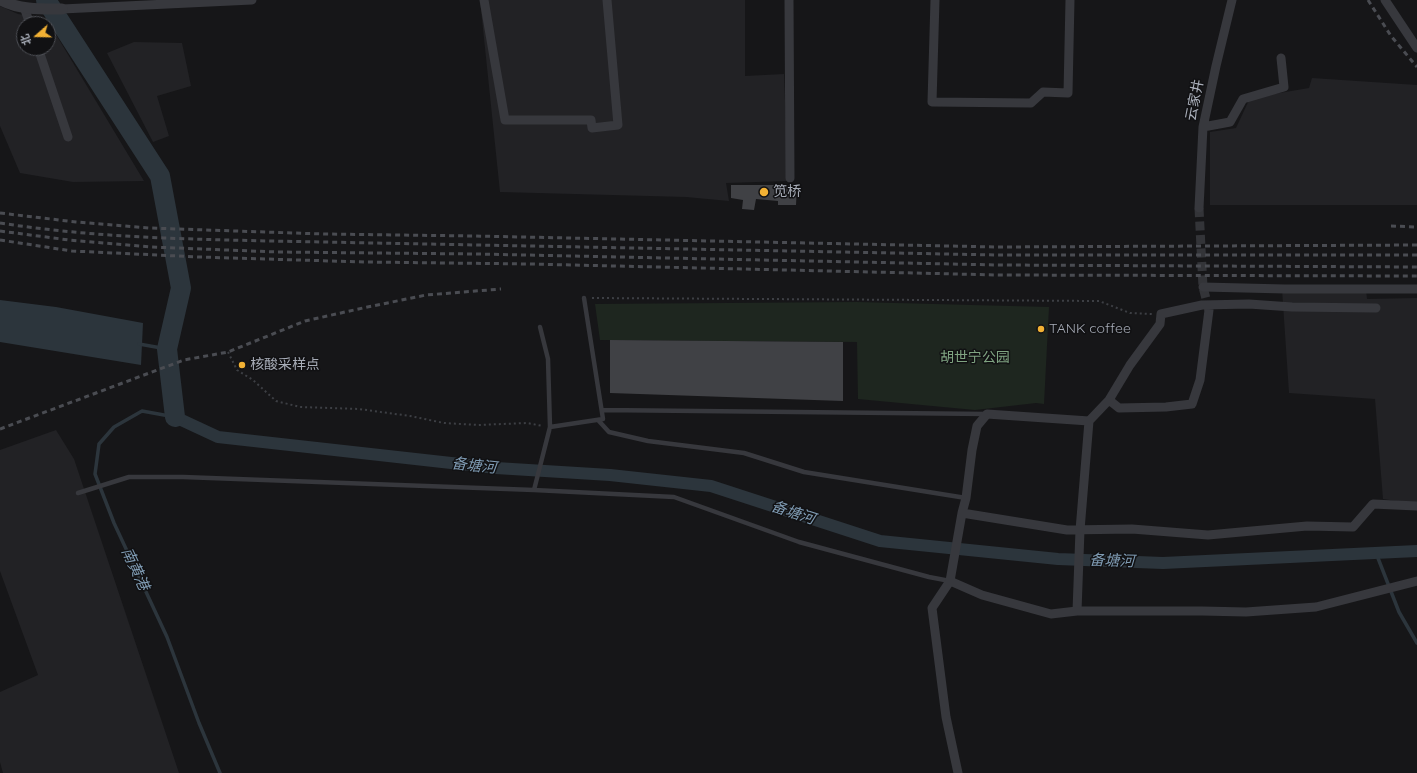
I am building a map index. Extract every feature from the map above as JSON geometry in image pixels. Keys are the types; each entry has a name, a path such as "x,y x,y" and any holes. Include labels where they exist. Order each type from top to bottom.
{"street":[{"path":"1,0 24,7 42,9 252,0"},
{"path":"484,0 505,120 591,120 592,128 618,124 607,0"},
{"path":"789,0 790,178"},
{"path":"935,0 932,102 1032,103 1043,92 1068,94 1070,0"},
{"name":"云家井","path":"1200,208 1203,127 1232,0"},
{"path":"1385,0 1417,48"},
{"path":"24,7 27,16"},
{"path":"41,56 68,137"},
{"path":"1203,127 1230,122 1243,99 1284,87 1282,58"},
{"path":"1203,287 1417,289"},
{"path":"1077,611 1080,530 1089,420 1109,400 1130,365 1160,324 1161,314 1202,305 1249,304 1292,307 1376,308"},
{"path":"1109,400 1118,408 1166,407 1192,404 1200,380 1209,310"},
{"path":"958,773 946,717 932,608 950,578 966,498 972,450 977,426 987,414 1089,420"},
{"path":"962,513 1067,530 1132,529 1208,535 1307,526 1352,527 1373,504 1417,506"},
{"path":"950,578 982,595 1052,614 1077,611 1246,612 1316,606 1417,581"}],"lane":[{"path":"550,427 603,420 584,298"},
{"path":"534,490 550,427 548,359 540,327"},
{"path":"602,410 987,414"},
{"path":"598,420 610,432 648,441 744,453 804,472 966,498"},
{"path":"78,492 129,477 183,477 534,490 674,497 799,542 929,577 950,578"}],"path":[{"path":"584,298 1099,301 1130,313 1161,314"},
{"path":"228,352 237,370 253,380 276,401 300,407 359,409 410,416 444,423 478,425 527,423 550,427"}],"shaded area":[{"path":"480,0 745,0 745,76 784,74 788,181 726,183 729,201 686,197 500,192"},
{"path":"0,6 18,14 32,16 16,16 16,56 56,56 56,35 144,181 73,182 20,173 0,126"},
{"path":"134,42 182,43 191,86 157,96 169,136 153,142 107,53"},
{"path":"1312,78 1417,85 1417,205 1210,205 1210,132 1236,128 1250,98 1309,88"},
{"path":"1282,289 1366,289 1367,299 1417,298 1417,504 1383,499 1375,399 1289,393"},
{"path":"0,300 56,307 143,323 141,365 0,342"},
{"path":"56,430 74,459 179,773 3,773 0,762 0,692 38,675 0,571 0,450"}],"green space":[{"name":"胡世宁公园","path":"857,302 1049,307 1044,404 1036,403 975,410 858,399 857,342 600,340 595,304"}],"building":[{"name":"笕桥","path":"731,185 797,185 796,205 778,205 778,201 756,199 754,210 742,209 743,200 731,198"},
{"path":"610,340 843,342 843,401 610,393"}],"waterway":[{"path":"46,0 160,176 181,288 167,349 175,417"},
{"path":"139,344 167,349"},
{"name":"南黄港","path":"175,417 142,411 114,427 99,444 95,474 114,523 167,637 199,723 220,773"},
{"name":"备塘河","path":"175,417 218,437 496,468 610,475 711,486 880,541 1058,559 1163,563 1417,551"},
{"path":"1376,553 1399,612 1417,643"}],"tunnel":[{"path":"1199,208 1203,287 1209,310"}],"railway":[{"path":"1368,0 1391,36 1417,67"},
{"path":"0,213 76,222 149,228 323,234 997,247 1417,245"},
{"path":"0,223 33,228 101,234 168,238 270,241 998,255 1417,255"},
{"path":"1391,226 1417,227"},
{"path":"0,231 69,240 151,247 278,252 477,254 999,265 1417,267"},
{"path":"0,240 72,251 199,257 365,262 530,264 999,275 1417,276"},
{"path":"0,429 184,360 228,352 305,321 426,295 501,289"}],"place":[{"name":"笕桥","path":"764,192"},
{"name":"TANK coffee","path":"1041,329"},
{"name":"核酸采样点","path":"242,365"}]}
